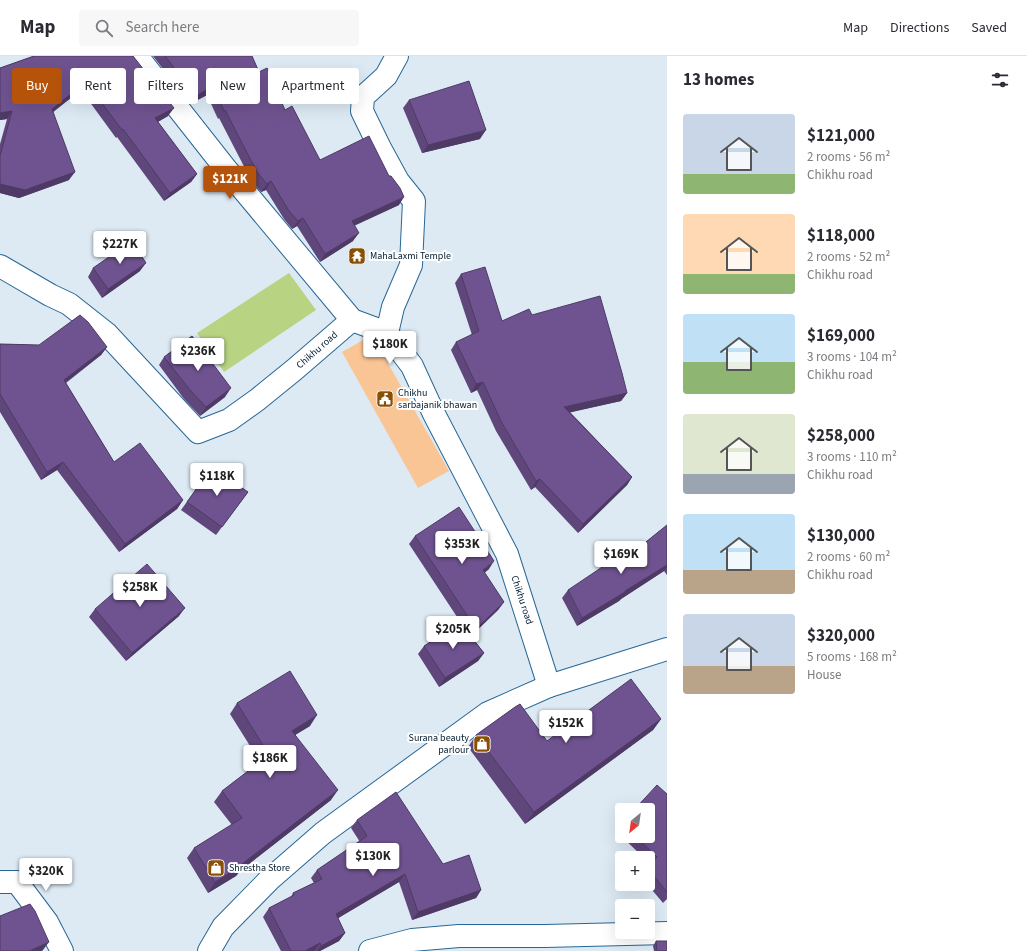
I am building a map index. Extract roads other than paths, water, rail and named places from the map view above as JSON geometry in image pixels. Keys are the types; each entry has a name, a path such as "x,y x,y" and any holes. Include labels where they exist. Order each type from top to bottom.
{"street":[{"path":"137,56 226,169 352,320 387,334 394,306 411,264 414,202 398,181 362,111 363,97 386,76 397,56"},
{"name":"Chikhu road","path":"0,266 50,295 69,304 107,334 198,432 229,420 257,400 352,320"},
{"name":"Chikhu road","path":"387,334 412,366 434,414 507,554 549,686"},
{"path":"209,951 223,927 269,880 323,833 488,713 549,686 667,649"},
{"path":"0,882 17,882 47,922 62,951"},
{"path":"370,951 412,940 459,936 545,936 667,933"}],"place":[{"name":"MahaLaxmi Temple","path":"357,256"},
{"name":"Chikhu sarbajanik bhawan","path":"385,399"},
{"name":"Surana beauty parlour","path":"482,744"},
{"name":"Shrestha Store","path":"216,868"}]}
